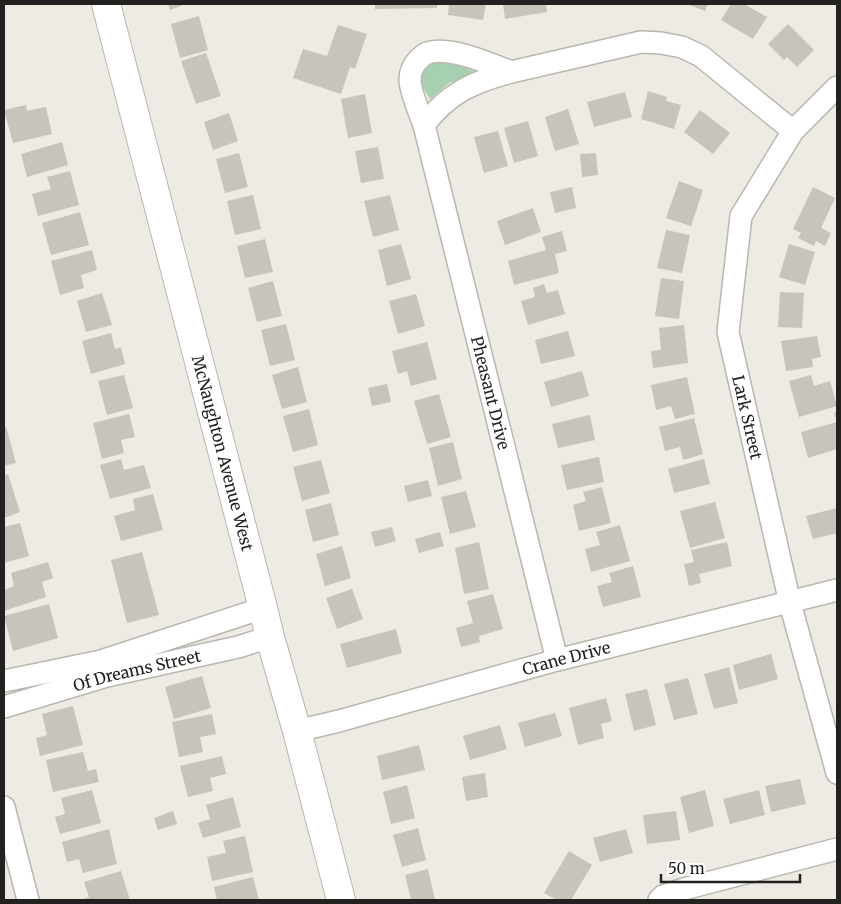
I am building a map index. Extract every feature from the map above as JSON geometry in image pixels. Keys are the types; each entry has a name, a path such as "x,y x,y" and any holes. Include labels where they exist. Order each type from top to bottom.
{"main road":[{"name":"McNaughton Avenue West","path":"106,4 270,637 297,731 341,900"}],"street":[{"path":"424,125 432,113 445,101 475,83 511,72 641,42 682,47 701,56 793,131"},
{"name":"Pheasant Drive","path":"511,72 452,52 436,52 425,54 416,62 412,70 410,82 424,125 557,660"},
{"name":"Lark Street","path":"837,87 793,131 741,216 728,332 790,603 837,773"},
{"name":"Crane Drive","path":"297,731 557,660 837,590"},
{"name":"Of Dreams Street","path":"4,681 101,661 263,608"},
{"name":"Of Dreams Street","path":"4,707 107,676 238,647 270,637"},
{"path":"4,807 28,900"},
{"path":"659,900 663,896 684,889 837,849"}],"green space":[{"path":"437,62 456,65 477,73 449,83 430,99 420,83 420,73 429,63"}],"building":[{"path":"168,4 186,4 170,10"},
{"path":"375,4 437,4 437,8 375,9"},
{"path":"449,4 486,4 483,20 448,15"},
{"path":"503,4 546,4 547,12 505,19"},
{"path":"687,4 708,4 705,11"},
{"path":"731,4 744,4 767,17 753,39 721,20"},
{"path":"199,16 208,50 180,58 171,24"},
{"path":"788,24 814,50 797,67 787,57 784,60 768,44"},
{"path":"338,25 367,34 355,69 350,67 341,94 293,78 303,49 327,56"},
{"path":"206,53 221,96 196,104 181,61"},
{"path":"648,91 667,97 666,101 681,105 674,129 641,119"},
{"path":"625,92 632,117 594,127 587,102"},
{"path":"365,94 372,133 348,138 341,99"},
{"path":"26,105 27,111 46,107 52,134 13,143 4,110"},
{"path":"568,109 579,144 555,151 545,117"},
{"path":"700,110 730,133 713,154 684,132"},
{"path":"229,113 238,141 213,150 204,122"},
{"path":"528,121 538,156 514,163 504,128"},
{"path":"498,131 508,166 484,173 474,137"},
{"path":"62,142 68,165 27,177 21,154"},
{"path":"378,147 384,179 361,183 355,151"},
{"path":"239,153 248,187 225,193 216,159"},
{"path":"596,153 598,175 582,177 580,154"},
{"path":"70,171 79,205 38,216 32,194 51,189 47,177"},
{"path":"679,181 703,190 691,226 666,218"},
{"path":"572,187 576,208 555,213 550,192"},
{"path":"813,187 835,198 821,228 831,233 825,246 816,241 814,246 798,238 801,233 793,229"},
{"path":"253,195 261,229 235,235 227,201"},
{"path":"390,195 399,230 373,237 364,201"},
{"path":"533,208 541,232 505,245 497,221"},
{"path":"80,212 89,245 51,255 42,223"},
{"path":"666,230 690,235 682,273 657,268"},
{"path":"562,231 567,251 555,254 559,273 514,285 508,261 546,250 542,237"},
{"path":"265,239 273,272 245,278 237,246"},
{"path":"401,244 411,279 387,286 378,250"},
{"path":"789,244 815,252 805,285 779,277"},
{"path":"92,250 97,270 81,275 84,288 60,295 51,261"},
{"path":"661,278 684,281 679,319 655,316"},
{"path":"273,281 282,316 257,322 248,288"},
{"path":"544,284 547,293 558,290 565,314 528,325 521,301 535,297 533,288"},
{"path":"780,292 804,293 802,328 778,327"},
{"path":"102,293 112,325 86,332 77,301"},
{"path":"416,294 425,326 398,334 389,301"},
{"path":"286,324 295,360 270,366 261,330"},
{"path":"684,325 688,363 653,368 651,351 661,350 659,328"},
{"path":"568,331 575,356 541,364 535,340"},
{"path":"111,333 115,349 121,347 125,364 91,374 82,341"},
{"path":"817,336 821,357 812,359 813,367 786,371 781,341"},
{"path":"427,342 437,379 411,386 407,371 398,374 392,351"},
{"path":"298,367 307,402 282,409 272,375"},
{"path":"582,371 589,396 551,407 544,382"},
{"path":"124,375 133,408 107,415 98,381"},
{"path":"811,375 814,386 830,381 837,406 799,417 789,381"},
{"path":"687,377 695,414 675,419 671,406 656,410 651,385"},
{"path":"387,384 391,402 372,406 368,388"},
{"path":"439,394 451,437 427,444 414,401"},
{"path":"309,409 318,445 293,452 283,416"},
{"path":"129,414 135,437 121,440 124,453 102,459 93,423"},
{"path":"590,415 595,440 558,448 552,424"},
{"path":"694,418 703,454 683,460 680,447 665,451 659,427"},
{"path":"837,422 837,449 808,458 801,432"},
{"path":"6,426 16,463 4,466 4,427"},
{"path":"453,442 462,479 438,486 429,448"},
{"path":"599,457 604,482 567,490 561,465"},
{"path":"121,459 124,470 144,465 151,488 110,499 100,465"},
{"path":"704,459 710,484 674,493 668,469"},
{"path":"321,460 330,493 302,501 293,467"},
{"path":"8,474 20,512 4,518 4,475"},
{"path":"428,480 432,496 408,502 404,486"},
{"path":"602,487 611,523 579,531 573,505 586,501 583,492"},
{"path":"466,491 476,527 450,534 441,497"},
{"path":"153,494 163,530 121,541 114,516 135,510 133,499"},
{"path":"715,502 725,538 690,548 680,511"},
{"path":"331,503 339,535 313,542 305,510"},
{"path":"837,508 837,533 813,539 806,516"},
{"path":"20,523 29,556 4,563 4,527"},
{"path":"620,525 630,561 591,572 585,549 600,545 596,532"},
{"path":"392,527 396,541 375,547 371,532"},
{"path":"440,532 444,546 419,553 415,539"},
{"path":"479,542 489,589 464,594 455,548"},
{"path":"727,542 732,566 699,574 701,583 689,586 684,564 694,562 691,550"},
{"path":"342,546 351,578 325,586 316,554"},
{"path":"142,552 159,615 127,623 111,560"},
{"path":"48,562 53,578 42,582 46,597 4,611 4,590 14,586 11,573"},
{"path":"633,566 641,597 603,607 597,586 612,582 609,573"},
{"path":"352,589 363,619 337,629 326,598"},
{"path":"493,594 503,629 479,636 480,642 461,647 456,628 473,623 467,601"},
{"path":"49,604 58,638 13,651 4,616"},
{"path":"396,629 402,653 347,668 340,644"},
{"path":"771,654 778,679 739,690 733,665"},
{"path":"729,667 738,703 714,709 704,674"},
{"path":"202,676 211,708 174,719 165,687"},
{"path":"688,678 698,714 674,720 664,684"},
{"path":"647,689 656,725 634,731 625,694"},
{"path":"606,698 612,721 601,724 604,738 578,745 569,708"},
{"path":"73,706 83,745 40,756 36,738 47,735 42,714"},
{"path":"555,713 562,736 525,747 518,723"},
{"path":"212,714 216,734 200,737 203,752 179,757 172,722"},
{"path":"500,725 507,749 470,760 463,736"},
{"path":"419,745 425,770 382,780 377,756"},
{"path":"83,752 88,771 96,769 99,782 53,792 46,760"},
{"path":"222,756 226,774 210,778 213,791 188,797 180,766"},
{"path":"485,773 488,797 466,801 462,777"},
{"path":"800,779 806,804 771,812 765,786"},
{"path":"407,785 415,818 391,824 383,792"},
{"path":"92,790 101,823 60,834 55,817 65,814 61,798"},
{"path":"705,790 714,826 689,833 680,797"},
{"path":"759,790 765,815 730,824 723,799"},
{"path":"233,797 241,827 203,838 198,823 210,819 206,805"},
{"path":"173,811 177,824 158,830 154,818"},
{"path":"676,811 680,840 647,844 643,815"},
{"path":"418,828 426,860 402,867 393,835"},
{"path":"109,829 117,864 83,873 79,859 67,862 62,842"},
{"path":"626,829 633,853 600,862 593,838"},
{"path":"245,836 253,872 212,881 207,857 226,853 223,841"},
{"path":"569,851 592,865 571,900 557,900 544,893"},
{"path":"428,869 435,900 411,900 405,875"},
{"path":"121,871 130,900 80,900 89,897 84,882"},
{"path":"253,877 259,900 217,900 214,887"}]}
